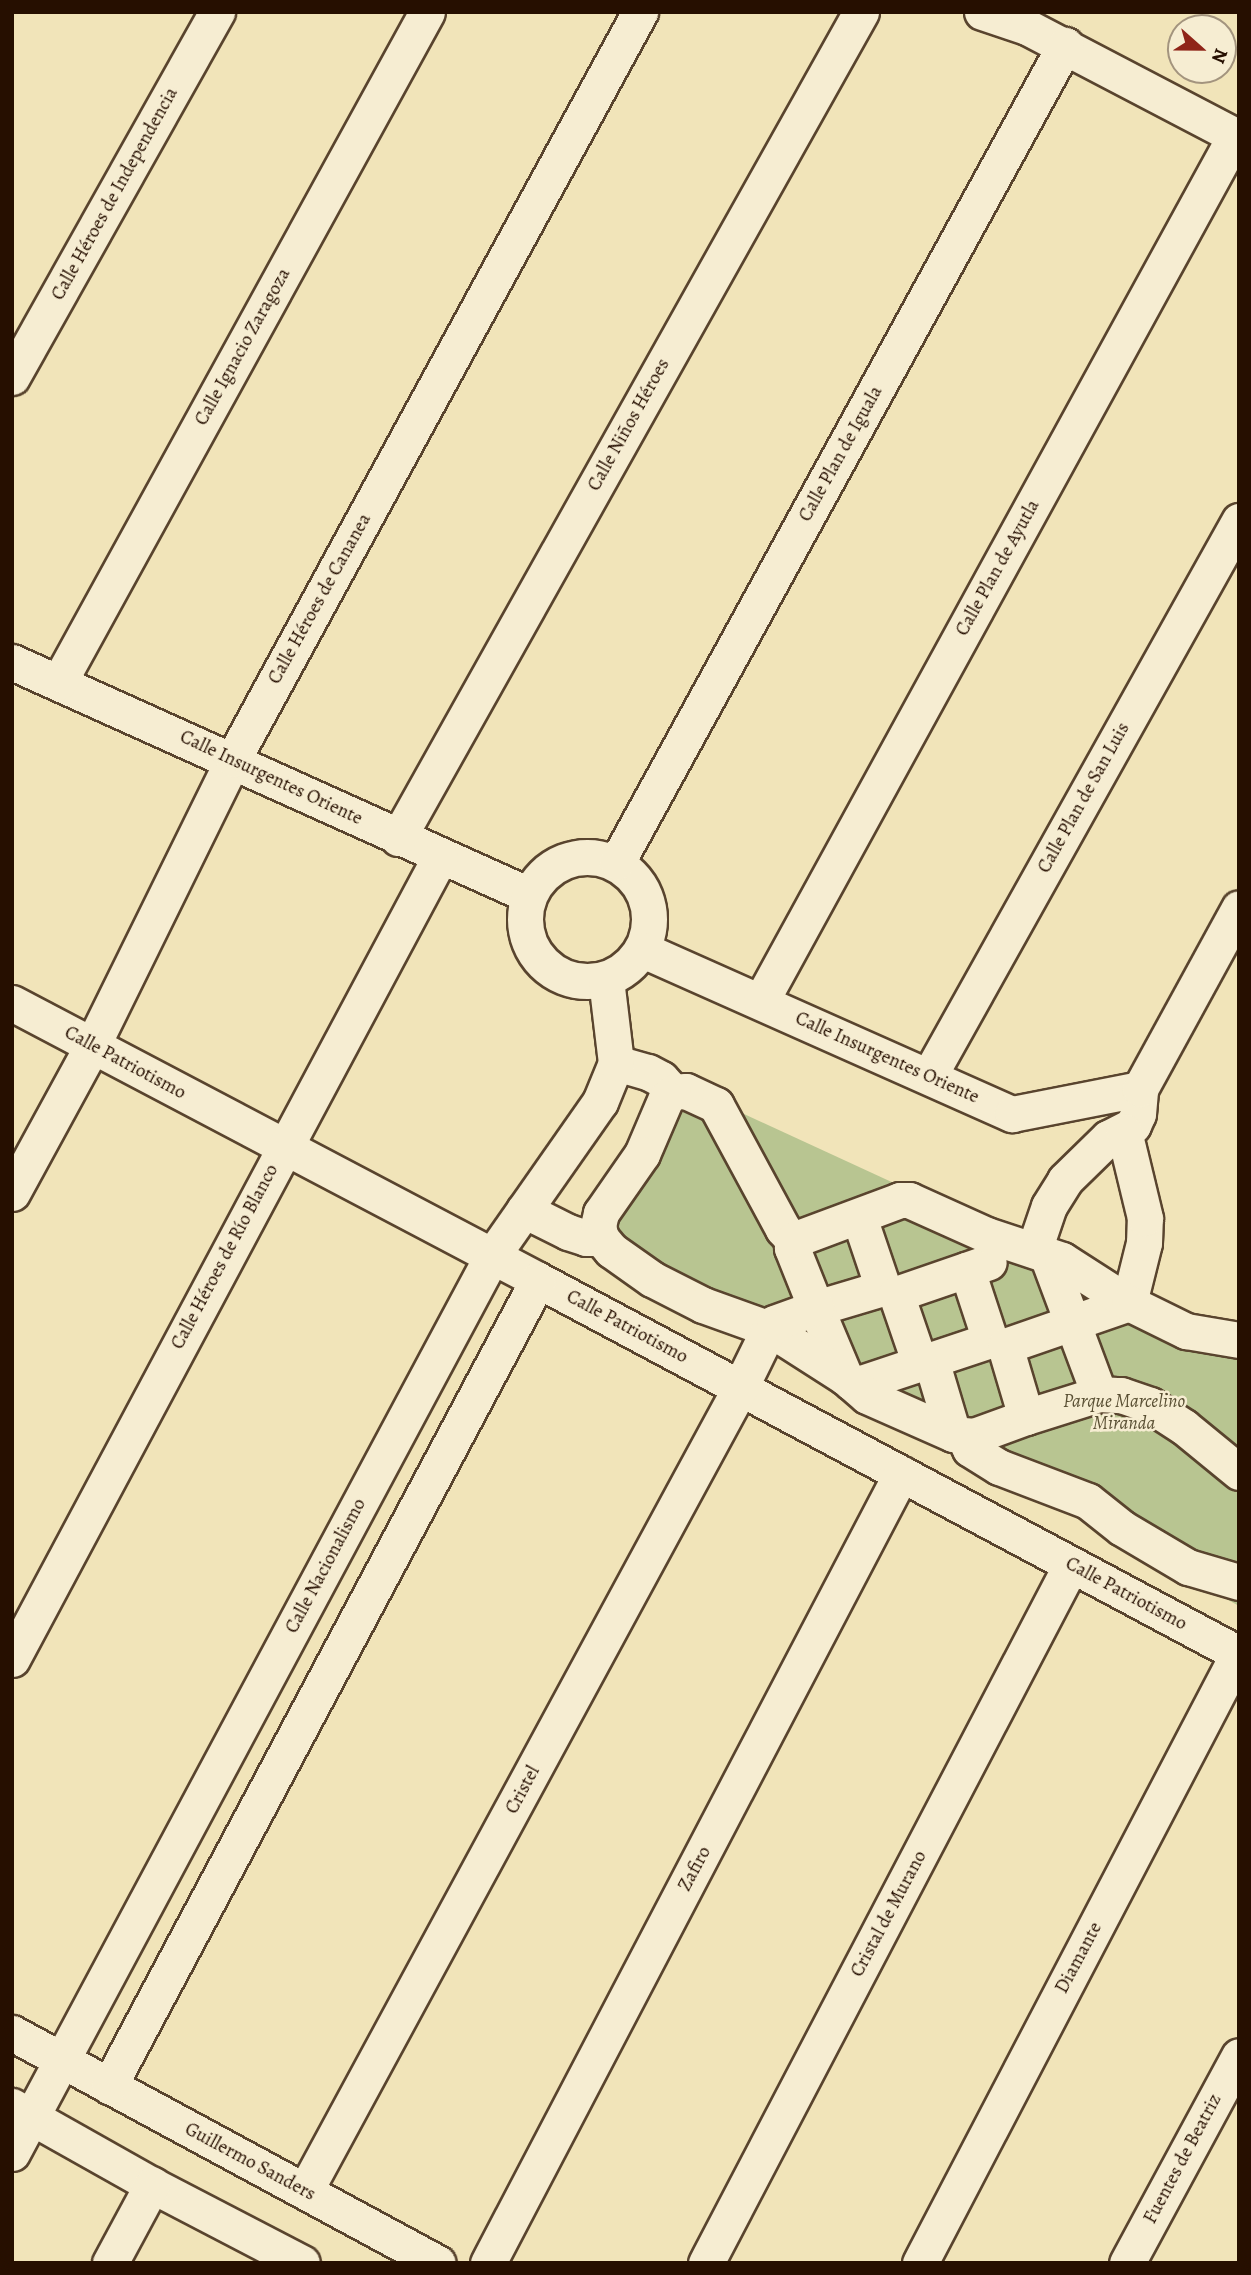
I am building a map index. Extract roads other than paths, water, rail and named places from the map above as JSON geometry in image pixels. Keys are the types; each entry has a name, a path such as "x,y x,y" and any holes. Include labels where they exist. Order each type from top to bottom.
{"street":[{"name":"Calle Héroes de Independencia","path":"12,377 217,12"},
{"name":"Calle Ignacio Zaragoza","path":"59,682 427,12"},
{"name":"Calle Héroes de Cananea","path":"12,1193 92,1046 233,759 640,12"},
{"name":"Calle Niños Héroes","path":"398,838 861,12"},
{"path":"982,12 1027,27 1065,45 1237,137"},
{"name":"Calle Plan de Iguala","path":"617,862 1065,45"},
{"name":"Calle Plan de Ayutla","path":"761,1001 1237,137"},
{"name":"Calle Plan de San Luis","path":"929,1076 1239,521"},
{"name":"Calle Insurgentes Oriente","path":"12,662 233,759 398,838 529,895"},
{"path":"583,856 617,862 641,885 650,917 643,950 627,968 606,979 578,981 552,971 533,950 524,923 529,895 550,867 583,856"},
{"name":"Calle Héroes de Río Blanco","path":"12,1659 440,857"},
{"path":"1100,1394 1073,1324 1033,1250 1049,1206 1065,1181 1108,1139 1133,1125 1138,1114 1140,1089 1239,908"},
{"name":"Calle Insurgentes Oriente","path":"643,950 1012,1114 1140,1089"},
{"name":"Calle Nacionalismo","path":"12,2153 22,2112 62,2061 492,1256 600,1102 616,1063 606,979"},
{"name":"Calle Patriotismo","path":"12,1003 1238,1654"},
{"path":"616,1063 648,1072 661,1079 673,1092"},
{"path":"1129,1303 1073,1324 925,1362 861,1383 848,1379 792,1248 793,1240 783,1229 716,1105 686,1091 673,1092 666,1098 642,1154 601,1213 598,1226 601,1238 611,1250 652,1279 703,1305 770,1329 848,1379 867,1396 958,1436 1100,1394 1121,1395 1150,1405 1184,1427 1239,1472"},
{"path":"1124,1131 1144,1218 1144,1243 1129,1303"},
{"path":"793,1240 909,1200 987,1235 1062,1260 1129,1303 1186,1331 1239,1340"},
{"path":"524,1210 568,1232 586,1238 601,1238"},
{"path":"859,1217 889,1291 958,1436 970,1449 999,1467 1088,1501 1122,1528 1188,1567 1239,1582"},
{"path":"770,1329 774,1323 816,1308 889,1291 1033,1250"},
{"path":"967,1270 1026,1417"},
{"path":"109,2086 538,1280"},
{"name":"Cristel","path":"306,2192 770,1329"},
{"name":"Zafiro","path":"488,2263 901,1474"},
{"name":"Cristal de Murano","path":"706,2263 1071,1565"},
{"name":"Diamante","path":"920,2263 1238,1654"},
{"name":"Guillermo Sanders","path":"12,2034 438,2263"},
{"name":"Fuentes de Beatriz","path":"1127,2263 1239,2056"},
{"path":"22,2112 152,2185 302,2263"},
{"path":"110,2263 152,2185"}],"park label":[{"name":"Parque Marcelino Miranda","path":"1124,1413"}]}
